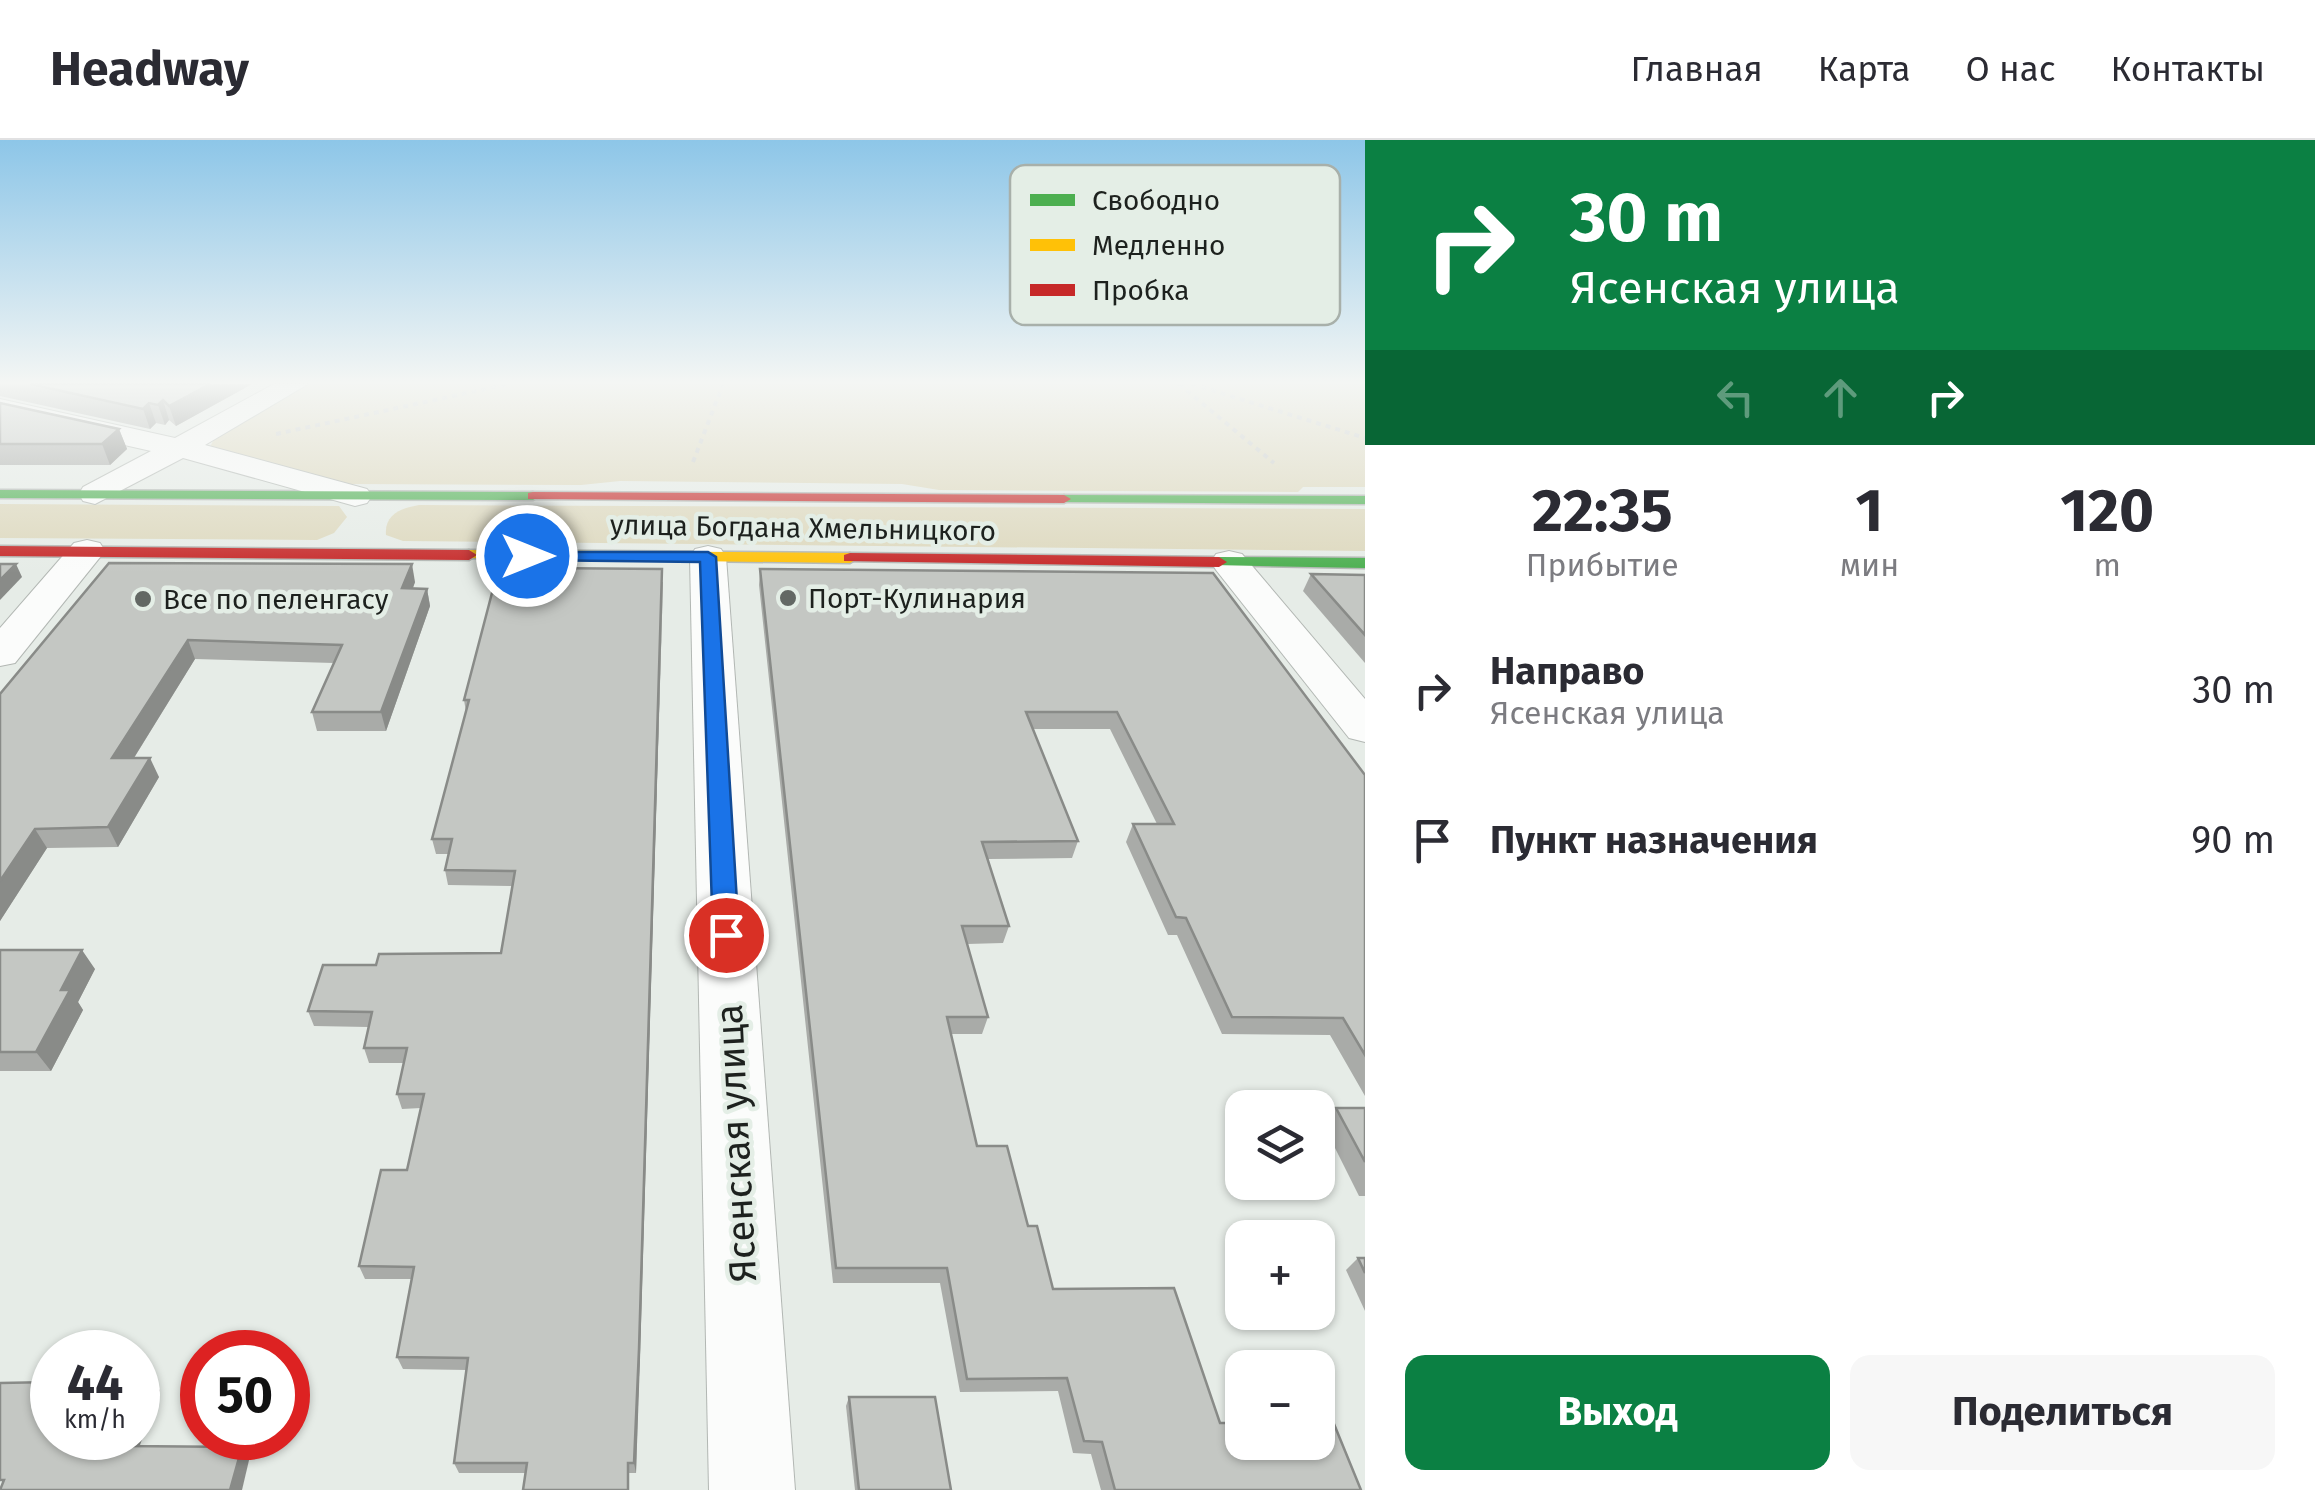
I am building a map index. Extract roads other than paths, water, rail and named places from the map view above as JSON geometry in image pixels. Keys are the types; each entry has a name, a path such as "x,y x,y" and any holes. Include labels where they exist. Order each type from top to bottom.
{"main road":[{"name":"улица Богдана Хмельницкого","path":"0,494 1365,500"},
{"path":"347,554 367,496"},
{"name":"улица Богдана Хмельницкого","path":"0,551 1365,563"}],"street":[{"path":"175,447 367,496"},
{"path":"95,494 193,447"},
{"path":"0,654 87,552"},
{"name":"Ясенская улица","path":"708,557 752,1490"},
{"path":"1229,562 1365,728"}],"place":[{"name":"Порт-Кулинария","path":"788,598"},
{"name":"Все по пеленгасу","path":"143,599"}]}
